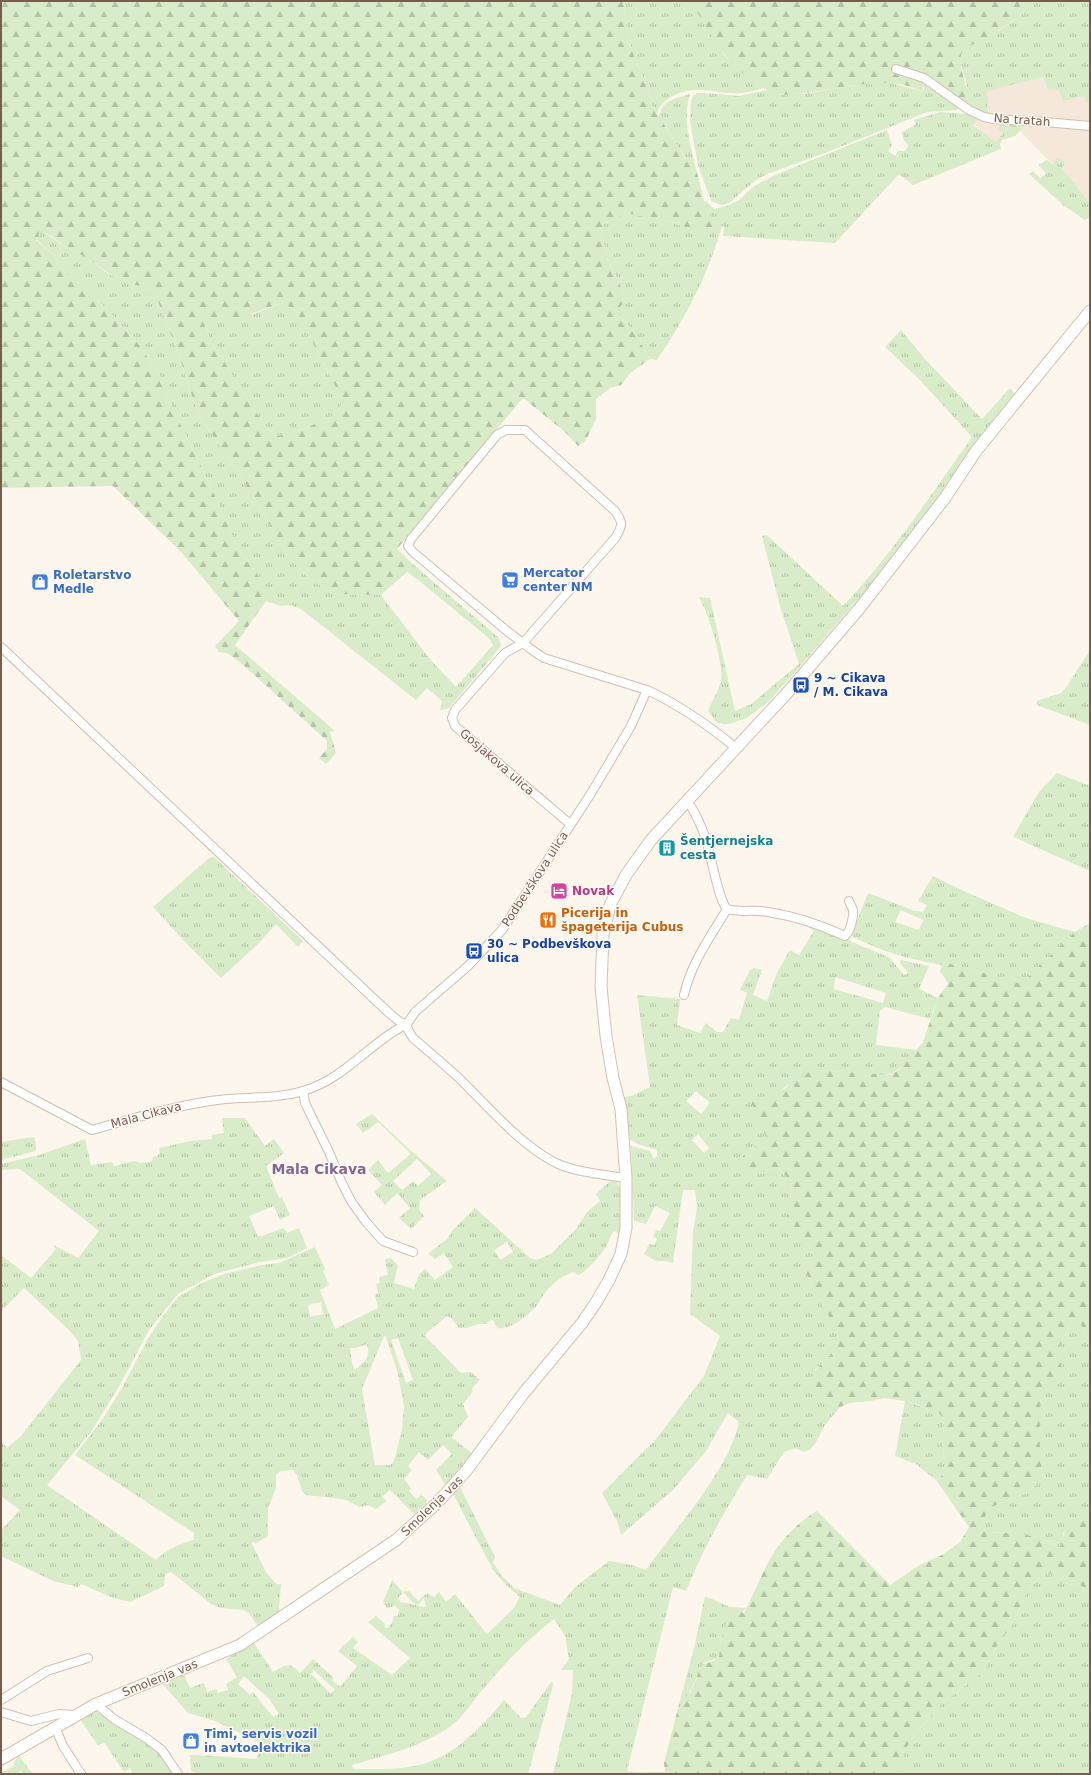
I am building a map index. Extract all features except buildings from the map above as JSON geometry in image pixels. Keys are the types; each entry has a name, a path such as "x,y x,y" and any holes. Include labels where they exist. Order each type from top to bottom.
{"main road":[{"path":"626,1178 621,1109 613,1078 602,1014 601,988 604,930 610,905 626,875 652,840 687,800 787,693 859,609 945,498 976,451 1090,311"},
{"name":"Smolenja vas","path":"1,1759 96,1704 214,1658 249,1640 396,1540 437,1503 466,1472 523,1394 582,1323 599,1298 621,1254 626,1228 626,1178"}],"street":[{"name":"Na tratah","path":"896,69 924,78 969,110 984,117 1090,126"},
{"path":"523,643 616,537 622,527 622,520 615,511 525,430 506,430 497,435 411,539 408,546 413,552 523,643 544,658 647,690 672,702 698,718 736,748"},
{"name":"Gosjakova ulica","path":"523,643 505,653 455,710 452,718 455,726 570,824"},
{"path":"1,647 389,1013 400,1022 407,1024 408,1030 413,1038 459,1079 506,1125 549,1158 564,1166 626,1178"},
{"name":"Podbevškova ulica","path":"407,1024 415,1012 485,950 502,930 590,795 631,726 647,690"},
{"path":"687,800 697,816 706,839 722,900 727,909 740,912 754,910 769,912 824,927 846,936 853,918 853,910 849,901"},
{"path":"684,994 694,965 727,909"},
{"name":"Mala Cikava","path":"1,1082 92,1130 160,1111 197,1103 218,1100 268,1097 303,1091 335,1077 407,1024"},
{"path":"303,1091 304,1103 329,1152 341,1181 355,1206 366,1222 383,1241 413,1252"},
{"path":"1,1700 47,1671 88,1658"},
{"path":"96,1704 114,1719 146,1738 162,1750 178,1774"},
{"path":"1,1712 31,1721 60,1714 75,1716"},
{"path":"55,1727 63,1746 81,1774"}],"shaded area":[{"path":"1043,77 1048,90 1059,90 1085,96 1086,103 1090,102 1090,203 1062,168 1052,164 1020,131 1025,125 1031,127 1029,123 1004,134 995,143 973,124 982,112 988,114 986,91"}],"green space":[{"path":"1,1 623,1 627,31 632,51 647,87 652,105 694,173 697,172 704,201 714,223 715,231 706,234 664,220 625,213 604,224 601,230 608,261 626,300 619,308 619,314 636,335 650,359 630,373 621,385 610,388 596,399 596,419 585,442 578,446 565,432 523,398 397,549 413,564 407,572 381,595 333,594 308,577 290,559 242,478 201,418 194,402 178,352 155,294 143,286 131,285 119,280 85,257 40,231 36,240 55,256 65,273 85,288 116,319 140,346 160,376 167,397 211,487 239,551 281,606 266,601 235,645 335,731 330,732 336,753 326,764 319,758 327,749 327,741 242,664 227,653 219,652 215,646 239,621 182,553 113,486 1,488","holes":["281,303 296,310 342,399 338,412 331,417 307,428 275,436 266,427 235,380 211,341 203,321 209,317 237,319"]},
{"path":"623,1 693,1 725,56 747,77 763,88 751,92 738,93 704,90 682,92 664,102 657,113 652,105 647,87 632,51 627,31"},
{"path":"693,1 1034,1 1013,21 962,52 961,66 969,98 965,103 926,74 899,66 896,73 924,83 923,90 921,91 892,83 877,83 791,95 782,95 772,92 749,78 729,59 705,25"},
{"path":"1034,1 1090,1 1090,102 1086,103 1084,96 1063,101 1059,90 1048,90 1043,77 987,91 988,114 965,103 967,87 961,62 961,55 964,50 1014,20"},
{"path":"869,83 891,83 921,91 924,90 924,83 936,88 961,108 956,110 927,112 825,153 767,174 756,180 729,203 721,205 711,201 698,165 690,121 691,101 693,96 697,93 739,96 768,90 781,95 811,93"},
{"path":"690,94 687,123 697,172 694,173 659,116 663,106 671,100"},
{"path":"941,112 969,114 977,119 973,125 995,142 1003,134 998,128 1004,121 1029,123 1032,128 1025,125 1015,136 1002,140 1000,144 1001,149 913,185 899,174 835,243 723,236 724,227 722,226 717,244 703,278 686,312 657,360 650,359 636,335 619,314 619,308 626,300 608,261 601,230 604,224 625,213 664,220 706,234 706,206 704,201 706,201 714,209 727,206 739,200 754,186 775,175 887,130 892,145 888,151 895,156 898,151 905,151 908,147 907,143 904,141 902,132 915,125 914,120"},
{"path":"1057,157 1065,162 1062,168 1090,203 1090,217 1085,220 1063,205 1029,174 1033,171 1040,178 1046,174 1039,165 1047,160 1052,164"},
{"path":"40,230 71,250 85,257 107,273 131,285 143,286 155,294 178,352 194,402 201,418 242,478 290,559 308,577 333,594 381,595 429,658 456,687 493,645 490,639 407,572 413,564 499,638 501,646 450,707 440,710 442,701 427,688 416,700 301,609 290,605 281,606 239,551 211,487 167,397 160,376 140,346 116,319 85,288 65,273 55,256 36,239"},
{"path":"281,303 296,310 342,399 338,412 331,417 307,428 275,436 266,427 235,380 211,341 203,320 209,317 254,314"},
{"path":"901,330 925,359 982,419 1010,388 1015,394 973,446 912,535 797,670 768,702 747,718 729,724 717,723 708,711 721,680 720,663 718,650 710,624 702,603 698,597 710,598 735,711 751,704 799,664 780,606 762,536 767,535 843,606 895,545 972,437 917,377 885,347"},
{"path":"1090,650 1090,725 1037,705 1037,701 1061,693"},
{"path":"1057,773 1090,786 1090,871 1013,837 1038,793"},
{"path":"214,857 303,941 298,947 276,924 259,943 221,978 186,943 153,907 209,858"},
{"path":"933,876 1026,918 1075,932 1021,985 943,962 942,965 896,954 851,936 868,893 915,911 923,912 927,905 918,901","holes":["901,910 923,920 919,930 895,922"]},
{"path":"796,920 822,927 859,945 889,957 904,975 908,973 900,963 901,960 929,966 919,989 938,998 930,1019 885,1007 880,1011 876,1045 917,1050 899,1069 884,1075 816,1070 790,1083 780,1091 768,1141 749,1149 759,1174 777,1167 790,1180 791,1196 788,1217 814,1253 812,1258 805,1261 804,1268 830,1316 838,1341 832,1353 815,1369 814,1380 822,1400 840,1407 826,1424 810,1450 802,1451 796,1448 784,1452 767,1479 747,1475 714,1532 686,1591 673,1587 627,1771 664,1772 676,1774 553,1774 572,1693 573,1670 561,1670 569,1659 565,1636 554,1619 535,1634 509,1660 461,1717 451,1726 428,1740 390,1754 352,1765 353,1769 398,1768 415,1766 435,1759 458,1746 468,1738 487,1720 504,1700 521,1718 526,1717 551,1682 553,1683 552,1690 528,1774 200,1774 191,1771 190,1755 256,1759 263,1744 215,1721 188,1713 162,1683 184,1675 190,1688 204,1683 207,1692 216,1689 218,1693 228,1690 226,1684 237,1677 226,1659 254,1643 273,1672 287,1665 293,1667 300,1673 313,1659 334,1678 332,1680 340,1687 357,1666 338,1651 353,1637 358,1642 353,1648 392,1675 410,1658 368,1622 376,1616 385,1624 384,1627 388,1628 392,1623 394,1616 398,1616 399,1610 395,1606 387,1608 383,1602 392,1580 403,1592 409,1591 418,1601 427,1593 434,1597 439,1592 446,1602 455,1594 487,1634 514,1608 520,1597 507,1586 493,1570 453,1494 460,1487 495,1557 493,1562 502,1576 514,1588 560,1605 574,1588 609,1561 632,1565 646,1570 700,1499 724,1460 733,1441 739,1422 728,1413 706,1451 673,1490 621,1535 617,1521 602,1493 657,1438 704,1376 720,1336 690,1314 693,1231 697,1208 695,1190 683,1190 673,1263 656,1261 644,1254 649,1244 654,1245 657,1239 653,1236 656,1230 660,1231 670,1213 655,1206 646,1224 634,1221 631,1146 650,1151 654,1159 657,1156 657,1150 630,1140 623,1097 631,1096 650,1087 637,995 680,999 677,1025 700,1033 706,1023 717,1032 723,1032 731,1018 739,1020 747,993 740,990 750,970 754,968 762,970 753,995 767,1001 777,973 790,950 799,955 814,931","holes":["835,977 886,993 883,1003 834,989","696,1091 710,1103 701,1114 686,1101","698,1134 709,1148 704,1153 692,1140","403,1592 415,1604 418,1605 424,1598 426,1607 401,1603 398,1598","314,1670 335,1690 330,1693 311,1674","244,1676 270,1700 279,1714 273,1717 253,1692 250,1695 238,1684"]},
{"path":"1090,923 1090,1343 1078,1319 1073,1319 1059,1347 1062,1377 1057,1383 1042,1386 1040,1408 1040,1456 1043,1478 1026,1493 989,1508 981,1526 985,1532 1013,1533 1039,1537 1058,1548 1062,1545 1064,1533 1070,1524 1090,1512 1090,1588 1059,1582 1047,1572 1037,1579 1026,1594 1012,1625 995,1649 983,1672 941,1704 911,1739 894,1774 676,1774 665,1772 664,1763 678,1708 682,1706 692,1688 697,1678 699,1668 719,1658 720,1644 730,1611 744,1613 774,1552 790,1532 803,1520 817,1511 890,1585 918,1566 942,1555 960,1542 969,1527 936,1480 950,1470 944,1458 943,1452 944,1418 939,1413 910,1402 885,1398 850,1403 840,1407 822,1400 815,1384 813,1374 814,1371 834,1350 837,1345 838,1335 835,1326 823,1307 804,1268 804,1261 812,1258 814,1253 788,1217 787,1208 791,1196 790,1180 777,1167 759,1174 754,1174 740,1160 749,1149 768,1141 751,1102 768,1098 773,1091 780,1091 786,1088 792,1079 816,1070 890,1075 899,1070 923,1042 938,998 948,983 940,971 943,962 1021,984 1075,932"},
{"path":"372,1114 410,1150 447,1181 420,1200 419,1210 424,1216 411,1229 399,1218 410,1208 397,1193 385,1205 374,1192 382,1185 368,1170 378,1160 388,1173 411,1154 378,1122 363,1133 356,1124","holes":["417,1159 431,1174 418,1186 413,1181 402,1190 393,1181"]},
{"path":"222,1118 245,1118 265,1146 274,1139 284,1153 266,1166 279,1198 282,1197 290,1215 280,1220 274,1206 249,1216 258,1237 284,1228 287,1233 299,1228 307,1248 287,1258 260,1262 214,1274 178,1294 149,1330 121,1383 91,1432 47,1485 156,1560 174,1547 194,1540 194,1533 75,1455 102,1420 122,1388 149,1337 178,1297 204,1282 224,1274 262,1265 279,1263 315,1247 325,1269 323,1271 329,1285 320,1290 335,1329 378,1308 375,1295 378,1293 376,1284 380,1283 379,1277 388,1275 385,1259 391,1258 398,1266 394,1283 414,1289 419,1274 425,1269 435,1280 453,1267 444,1253 435,1259 428,1254 448,1238 451,1232 475,1208 530,1258 537,1260 551,1254 576,1229 587,1212 600,1201 596,1194 609,1182 616,1181 622,1199 620,1234 614,1231 605,1249 590,1266 579,1275 573,1272 556,1282 548,1289 537,1306 522,1319 512,1325 502,1328 497,1328 493,1320 491,1320 486,1324 459,1328 452,1319 447,1316 424,1335 461,1373 471,1372 480,1380 472,1388 473,1391 463,1404 468,1417 451,1437 473,1454 446,1486 436,1470 452,1454 443,1445 428,1460 419,1452 408,1466 412,1470 404,1479 411,1488 409,1491 416,1499 421,1495 427,1500 421,1511 414,1514 390,1490 382,1497 387,1501 376,1509 368,1505 360,1507 346,1500 306,1495 302,1491 297,1475 293,1470 281,1471 276,1475 276,1488 268,1508 268,1536 257,1543 251,1542 266,1572 276,1584 281,1584 279,1608 281,1614 259,1628 249,1613 243,1610 220,1608 211,1604 171,1572 165,1574 164,1586 130,1602 113,1598 81,1584 78,1587 53,1581 1,1556 1,1530 20,1510 1,1496 1,1441 7,1448 20,1437 81,1360 78,1341 70,1331 24,1288 1,1311 1,1255 31,1278 56,1249 54,1245 78,1258 99,1231 20,1169 1,1170 1,1164 39,1155 85,1139 91,1165 112,1162 114,1166 134,1161 140,1163 152,1161 153,1157 160,1154 159,1148 190,1141 212,1139 212,1135 224,1133","holes":["507,1242 513,1252 500,1260 494,1250","321,1302 323,1314 310,1317 308,1305","384,1336 386,1337 397,1370 404,1406 402,1430 394,1461 390,1465 375,1465 362,1389","398,1338 413,1380 406,1383 391,1340","367,1344 368,1353 366,1359 355,1370 352,1363 350,1348 356,1348"]},
{"path":"34,1137 36,1151 1,1160 1,1142"},
{"path":"1073,1319 1078,1319 1090,1343 1090,1512 1084,1515 1063,1533 1062,1546 1058,1548 1039,1537 1013,1533 985,1532 981,1526 989,1508 1026,1493 1043,1478 1039,1432 1042,1386 1057,1383 1061,1370 1059,1347"},
{"path":"905,1401 939,1413 944,1418 943,1452 944,1458 950,1470 936,1480 916,1464 895,1456"},
{"path":"1047,1572 1059,1582 1090,1588 1090,1774 1061,1774 1059,1772 1056,1774 894,1774 911,1739 941,1704 983,1672 995,1649 1012,1625 1026,1594 1037,1579"},
{"path":"705,1596 730,1607 746,1608 722,1636 719,1658 705,1662 682,1706 678,1708 694,1648"},
{"path":"96,1711 160,1752 175,1774 133,1774 130,1768 124,1772 104,1742 98,1745 79,1718"},
{"path":"19,1756 33,1774 24,1774 21,1771 17,1774 1,1774 1,1770 4,1771 14,1766 14,1762"}],"place":[{"name":"Mercator center NM","path":"510,580"},
{"name":"Roletarstvo Medle","path":"40,582"},
{"name":"9 ~ Cikava / M. Cikava","path":"801,685"},
{"name":"Šentjernejska cesta","path":"667,848"},
{"name":"Novak","path":"559,891"},
{"name":"Picerija in špageterija Cubus","path":"548,920"},
{"name":"30 ~ Podbevškova ulica","path":"474,951"},
{"name":"Timi, servis vozil in avtoelektrika","path":"191,1741"}],"district":[{"name":"Mala Cikava","path":"319,1169"}]}
